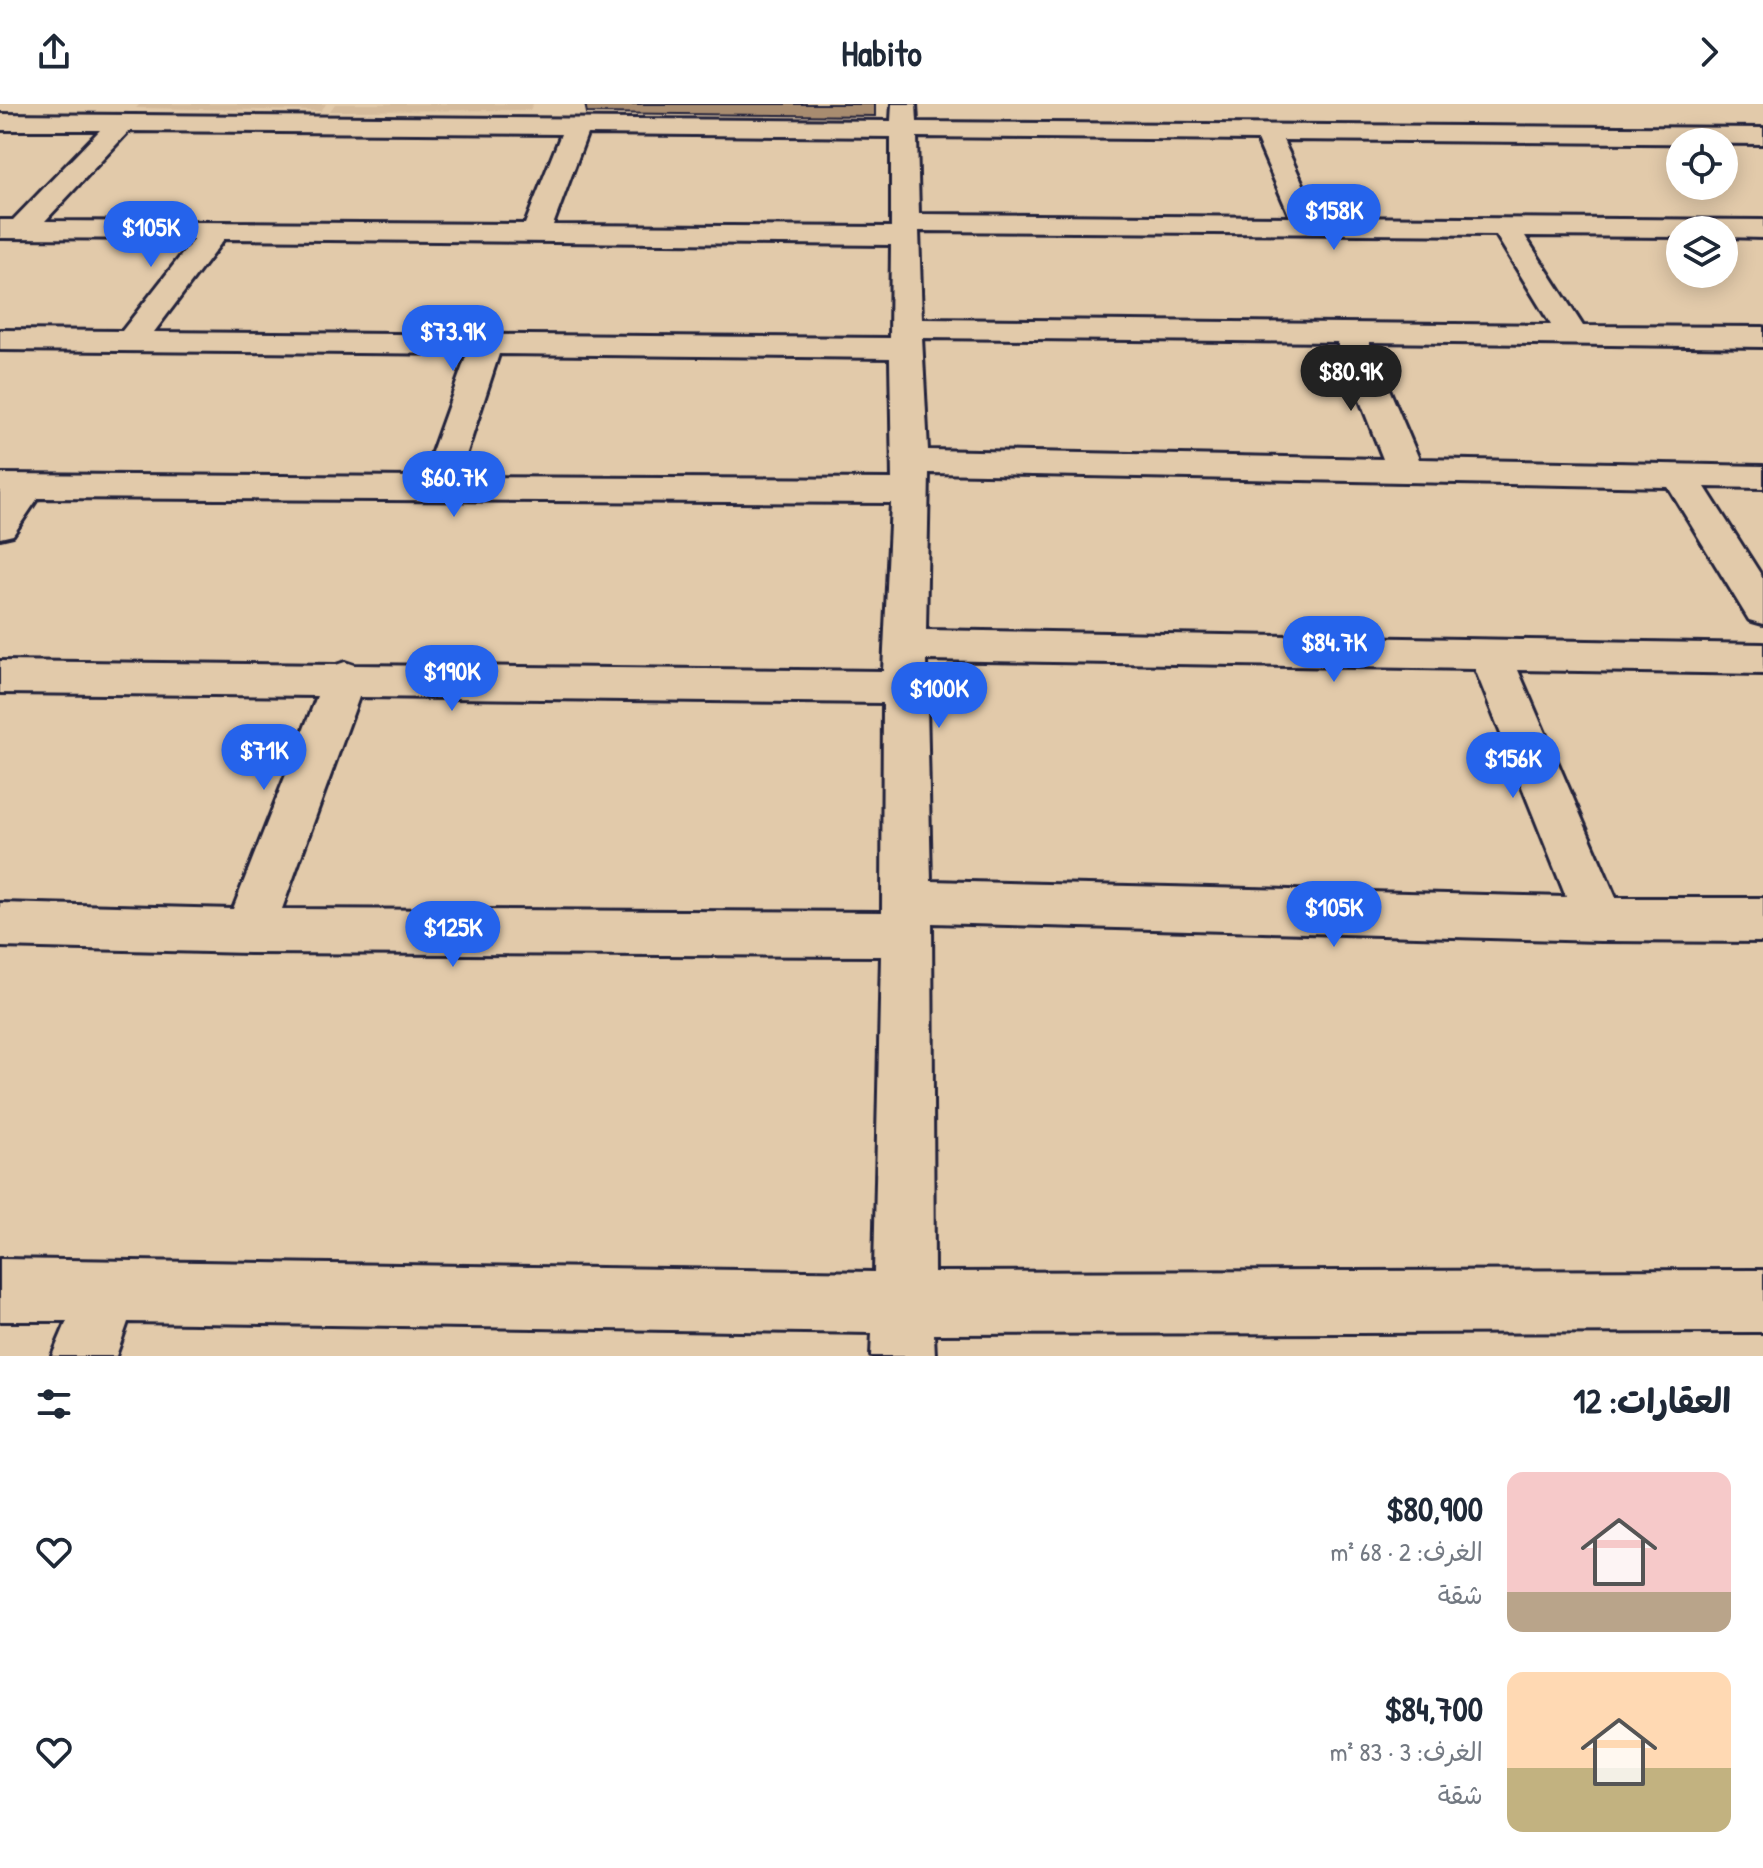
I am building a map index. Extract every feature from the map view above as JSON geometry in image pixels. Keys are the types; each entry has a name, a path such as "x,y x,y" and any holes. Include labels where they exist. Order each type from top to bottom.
{"street":[{"path":"1440,104 1460,134"},
{"path":"0,122 89,123 115,114 904,117 1267,134 1666,136"},
{"path":"11,229 115,114"},
{"path":"1670,115 1682,128"},
{"path":"903,1330 907,918 905,666 910,476 904,117"},
{"path":"536,232 562,118"},
{"path":"1267,134 1308,225"},
{"path":"1738,136 1763,136"},
{"path":"11,229 536,232 1308,225 1763,229"},
{"path":"1505,227 1572,334"},
{"path":"131,341 215,231"},
{"path":"1349,333 1406,471"},
{"path":"0,340 486,345 1349,333 1763,337"},
{"path":"437,488 486,345"},
{"path":"0,526 13,487 437,488 910,476 1406,471 1763,477"},
{"path":"1680,477 1763,610"},
{"path":"1490,654 1600,919"},
{"path":"0,677 345,678 1490,654 1763,659"},
{"path":"249,931 345,678"},
{"path":"0,925 249,931 907,918 1763,920"},
{"path":"0,1290 110,1291 903,1330 1761,1306"},
{"path":"84,1356 110,1291"}],"shaded area":[{"path":"140,104 326,104 321,111 136,108"},
{"path":"335,104 533,104 530,110 330,111"}]}
